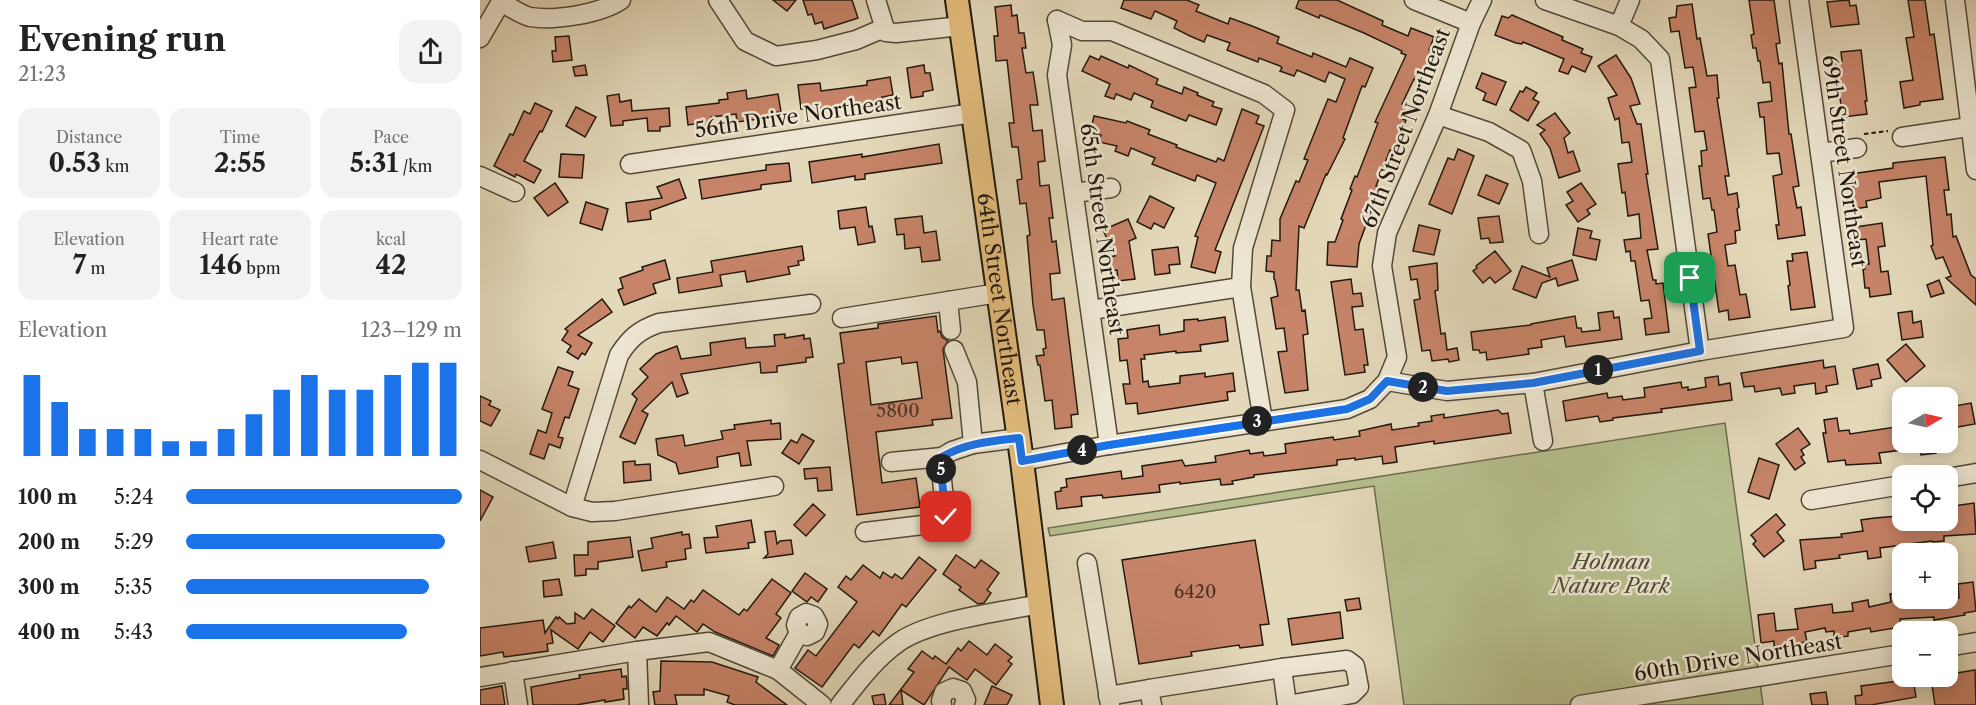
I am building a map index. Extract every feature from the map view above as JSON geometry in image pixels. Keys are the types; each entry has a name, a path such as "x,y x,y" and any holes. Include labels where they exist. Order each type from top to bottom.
{"main road":[{"name":"64th Street Northeast","path":"957,0 1019,438 1052,705"}],"street":[{"path":"480,38 502,1 528,16 552,18 611,6 621,0"},
{"path":"718,0 745,41 776,56 817,51 855,40 884,28"},
{"path":"876,0 886,32 961,26"},
{"path":"1414,0 1470,23"},
{"name":"67th Street Northeast","path":"1387,381 1397,357 1382,266 1388,233 1438,115 1470,23 1482,0"},
{"path":"1022,461 1109,445 1347,409 1370,399 1387,381 1447,391 1533,383 1700,351 1660,59 1641,39 1619,26 1545,0"},
{"path":"1619,26 1630,0"},
{"name":"69th Street Northeast","path":"1700,351 1844,328 1799,0"},
{"path":"1955,0 1974,127 1976,170"},
{"name":"65th Street Northeast","path":"1109,445 1057,75 1062,45 1057,20 1082,31 1112,31 1264,94 1286,110 1243,248 1241,287"},
{"name":"56th Drive Northeast","path":"630,164 973,113"},
{"path":"1438,115 1488,132 1521,150 1532,181 1539,234"},
{"path":"1902,137 1974,127"},
{"path":"1820,153 1857,148"},
{"path":"480,176 515,192"},
{"path":"1074,193 1111,188"},
{"path":"1091,310 1241,287 1263,421"},
{"path":"842,318 998,293"},
{"path":"948,301 951,330"},
{"path":"572,507 619,355 629,339 641,329 659,323 811,303"},
{"path":"954,350 967,381 973,444"},
{"path":"1533,383 1543,441"},
{"path":"891,462 942,457 973,444 1019,438"},
{"path":"865,532 939,523 946,517 941,471 942,457"},
{"path":"480,460 572,507 592,512 615,512 774,486"},
{"path":"1958,476 1976,473"},
{"path":"1811,500 1892,487"},
{"path":"1087,562 1109,700 1151,697 1282,668 1347,660 1355,666 1359,687 1352,694 1287,705 1282,668"},
{"path":"840,705 868,668 900,641 929,627 1040,604"},
{"path":"778,670 799,633"},
{"path":"480,676 709,642 778,670 822,705"},
{"path":"1958,645 1976,642"},
{"path":"637,651 639,705"},
{"name":"60th Drive Northeast","path":"1580,705 1892,656"},
{"path":"513,671 518,705"},
{"path":"942,705 944,692 953,688 962,692 966,700 964,705"}],"path":[{"path":"1857,148 1861,134 1885,131 1902,137"}],"green space":[{"name":"Holman Nature Park","path":"1725,423 1763,705 1404,705 1374,486 1050,536 1048,528"}],"building":[{"path":"773,0 796,0 787,11"},
{"path":"803,0 852,0 858,18 824,29 822,22 815,24 812,14 808,15"},
{"path":"1124,0 1187,0 1199,5 1196,11 1228,24 1230,18 1252,26 1279,37 1277,43 1312,57 1313,53 1346,67 1350,58 1373,68 1365,87 1362,86 1343,138 1345,139 1326,174 1304,228 1299,226 1296,290 1299,290 1302,311 1305,310 1308,334 1303,335 1308,390 1285,393 1278,352 1287,351 1284,328 1276,329 1271,298 1278,296 1274,272 1266,271 1267,256 1271,256 1272,240 1280,241 1280,219 1296,181 1299,182 1308,160 1304,159 1328,99 1336,102 1345,79 1329,72 1325,82 1297,70 1294,76 1280,71 1282,68 1280,66 1259,58 1258,62 1227,50 1230,43 1207,35 1204,42 1190,36 1174,28 1177,21 1155,11 1151,19 1121,8"},
{"path":"1299,0 1337,0 1383,21 1382,25 1408,36 1411,28 1434,37 1429,50 1433,51 1421,82 1414,79 1402,104 1407,105 1401,119 1406,120 1394,151 1390,150 1376,186 1380,187 1359,244 1357,267 1327,265 1328,242 1335,242 1352,190 1350,189 1378,123 1375,122 1406,55 1364,33 1296,8"},
{"path":"1749,0 1774,0 1780,43 1776,44 1779,64 1782,63 1789,134 1791,134 1799,186 1793,187 1797,208 1801,207 1805,235 1778,239 1776,225 1779,225 1773,176 1782,174 1779,153 1767,154 1764,117 1760,117 1758,103 1772,101 1770,82 1763,83 1760,61 1758,61 1756,48 1753,48 1751,35 1754,34"},
{"path":"1849,0 1850,6 1856,5 1859,24 1831,27 1827,2"},
{"path":"1908,0 1925,0 1930,35 1934,34 1943,99 1920,102 1920,105 1904,108 1900,82 1913,80 1906,38 1914,37"},
{"path":"1692,4 1697,39 1700,38 1707,76 1717,75 1719,98 1717,98 1729,176 1725,176 1728,195 1737,193 1739,207 1737,209 1740,230 1735,231 1736,243 1725,245 1728,266 1735,265 1740,295 1746,294 1750,317 1729,320 1728,310 1719,312 1708,234 1717,232 1714,210 1712,210 1710,198 1703,199 1699,166 1702,166 1701,151 1707,150 1704,131 1695,132 1689,88 1696,87 1693,67 1685,68 1679,31 1671,32 1669,18 1676,17 1677,6"},
{"path":"1011,5 1012,16 1017,15 1019,33 1024,33 1026,48 1022,48 1026,73 1033,72 1038,105 1030,105 1033,131 1042,130 1045,161 1038,162 1040,186 1049,185 1053,218 1049,218 1052,242 1056,241 1060,273 1050,274 1052,300 1064,298 1078,414 1071,415 1072,427 1055,429 1052,400 1045,401 1040,365 1038,365 1036,356 1044,355 1043,349 1046,348 1044,330 1037,330 1033,305 1026,203 1020,204 1017,180 1022,179 1018,147 1012,147 1009,123 1014,123 1007,60 996,61 994,36 998,36 995,7"},
{"path":"1512,15 1563,37 1562,40 1583,49 1581,53 1592,57 1585,72 1572,66 1568,74 1559,71 1564,59 1523,42 1522,44 1516,43 1495,35 1502,16 1508,18"},
{"path":"569,36 572,60 553,62 552,51 556,51 555,37"},
{"path":"1861,50 1867,114 1843,117 1834,62 1842,61 1841,52"},
{"path":"1616,55 1631,78 1640,104 1630,106 1637,124 1641,124 1658,249 1647,250 1653,280 1656,280 1656,284 1663,283 1669,332 1646,335 1644,319 1652,318 1649,300 1641,301 1635,261 1631,261 1630,251 1626,252 1624,240 1641,238 1639,214 1628,216 1618,164 1632,162 1629,142 1622,143 1619,118 1615,120 1608,98 1617,95 1598,66"},
{"path":"1090,56 1099,60 1101,56 1128,68 1129,65 1158,79 1156,84 1182,94 1184,87 1198,93 1197,95 1214,102 1212,106 1222,109 1216,125 1189,115 1186,121 1151,107 1153,101 1134,93 1131,100 1116,94 1114,99 1105,96 1110,84 1082,71"},
{"path":"585,65 587,75 575,76 573,67"},
{"path":"924,65 925,73 930,73 933,90 923,92 923,96 911,98 907,68"},
{"path":"1482,73 1506,82 1496,105 1483,100 1486,93 1476,88"},
{"path":"890,77 893,95 882,97 883,101 811,111 811,108 801,109 798,85 820,83 821,91 867,85 867,81"},
{"path":"1526,87 1537,93 1533,99 1539,102 1528,121 1510,110 1520,91 1523,92"},
{"path":"746,90 747,99 778,94 781,112 770,113 771,118 737,122 736,114 711,117 713,125 701,127 700,123 688,125 686,107 719,103 719,100 728,99 727,93"},
{"path":"619,94 620,102 631,100 632,111 669,108 670,126 660,127 660,131 648,131 647,118 623,121 623,125 611,126 607,96"},
{"path":"535,103 552,111 524,161 541,170 534,183 516,174 515,177 494,166 510,134 513,135 524,111 530,114"},
{"path":"576,107 596,117 585,137 566,126"},
{"path":"1242,109 1259,116 1256,123 1264,126 1215,250 1221,252 1215,273 1191,267 1198,237 1195,236 1216,183 1197,175 1195,181 1152,164 1155,158 1131,148 1128,156 1115,151 1117,146 1099,142 1101,135 1090,133 1094,116 1126,123 1127,121 1150,130 1148,134 1177,145 1176,147 1216,162 1218,158 1224,161"},
{"path":"1555,113 1570,133 1564,138 1568,153 1573,151 1580,171 1559,178 1550,148 1540,134 1545,130 1537,125"},
{"path":"939,144 942,163 865,174 865,179 855,180 855,176 812,183 809,162 862,154 862,157"},
{"path":"1458,149 1474,156 1452,214 1429,204 1448,158 1454,160"},
{"path":"561,154 584,155 582,178 559,177"},
{"path":"1945,157 1949,190 1944,190 1947,215 1951,214 1953,237 1956,236 1971,275 1976,279 1976,305 1946,278 1951,276 1943,257 1936,259 1931,246 1933,245 1926,176 1879,182 1881,198 1866,201 1867,207 1854,209 1851,174 1893,168 1893,163"},
{"path":"789,163 791,181 761,185 761,189 702,199 699,180 766,170 766,165"},
{"path":"1486,175 1508,184 1499,204 1478,195"},
{"path":"679,179 686,198 650,211 651,219 628,222 626,203 662,198 657,187"},
{"path":"555,183 568,202 548,216 534,198"},
{"path":"1581,183 1596,204 1587,210 1590,214 1578,222 1566,205 1573,201 1567,192"},
{"path":"1150,196 1174,208 1164,228 1154,223 1151,229 1137,222"},
{"path":"586,202 608,209 602,230 580,223"},
{"path":"866,207 869,227 872,226 875,242 858,245 855,227 840,229 838,211"},
{"path":"922,216 924,233 936,231 940,260 922,262 920,247 905,249 904,234 897,235 895,219"},
{"path":"1499,216 1503,242 1490,243 1489,238 1481,239 1478,218"},
{"path":"1128,219 1136,238 1129,241 1135,279 1118,281 1117,270 1109,271 1107,257 1115,256 1103,230"},
{"path":"1882,223 1885,246 1878,247 1881,272 1888,271 1891,294 1870,297 1869,288 1865,288 1863,269 1865,269 1864,264 1869,264 1866,239 1858,240 1856,227"},
{"path":"1419,225 1440,230 1434,255 1413,251"},
{"path":"1578,228 1592,231 1590,238 1600,240 1596,260 1573,255"},
{"path":"802,246 804,260 798,261 799,265 788,267 790,274 747,282 745,271 720,275 722,286 679,293 677,278 713,272 711,261"},
{"path":"1178,247 1180,264 1169,265 1170,273 1155,275 1152,250"},
{"path":"1495,251 1511,271 1495,283 1490,277 1483,283 1473,271"},
{"path":"1807,252 1815,307 1791,310 1787,261 1793,261 1792,254"},
{"path":"665,260 670,279 653,284 656,293 624,305 618,290 623,288 620,278 643,270 642,267"},
{"path":"1572,260 1578,280 1558,286 1556,278 1542,283 1536,298 1513,289 1522,266 1550,277 1547,268"},
{"path":"1437,263 1438,290 1435,291 1441,334 1445,333 1447,350 1457,348 1459,360 1449,362 1448,359 1432,361 1430,350 1422,351 1414,300 1420,299 1417,279 1411,280 1409,267"},
{"path":"1351,279 1353,294 1361,293 1363,306 1352,307 1355,330 1363,329 1368,365 1364,365 1365,372 1345,375 1331,282"},
{"path":"1939,280 1944,293 1931,297 1927,285"},
{"path":"602,299 612,312 578,335 592,343 585,355 582,353 578,359 567,352 571,346 562,340 568,331 565,329"},
{"path":"1613,311 1614,318 1619,317 1622,339 1566,347 1564,336 1541,340 1542,347 1528,349 1529,354 1487,360 1486,352 1480,353 1479,350 1473,350 1471,332 1531,325 1575,316 1577,328 1581,328 1582,332 1600,330 1598,313"},
{"path":"1912,311 1913,323 1921,321 1923,337 1902,340 1898,313"},
{"path":"936,316 938,332 940,331 942,337 948,341 943,349 952,418 932,420 933,425 876,432 882,483 916,478 920,507 857,515 838,364 844,363 840,333 878,328 878,324","holes":["901,357 902,364 917,362 922,398 871,405 866,362"]},
{"path":"1225,317 1228,341 1200,345 1201,351 1144,355 1145,359 1141,359 1143,382 1148,381 1149,387 1180,383 1180,376 1205,373 1205,377 1233,373 1235,391 1227,392 1228,400 1138,414 1137,403 1126,404 1123,384 1130,384 1127,360 1120,361 1118,339 1128,338 1127,330 1159,325 1160,335 1184,331 1184,320 1198,319 1198,321"},
{"path":"785,334 785,338 804,335 804,339 810,338 813,357 806,358 806,362 777,366 777,372 761,373 760,362 681,374 688,393 677,397 672,382 642,411 648,414 635,444 620,437 637,399 632,394 648,377 640,369 656,354 677,346 681,359 711,355 710,343 745,338 746,348 775,346 774,335"},
{"path":"1906,344 1925,366 1906,382 1887,360"},
{"path":"1823,360 1824,368 1835,366 1838,384 1826,386 1827,392 1816,394 1815,383 1794,386 1795,393 1782,395 1780,388 1755,392 1754,386 1744,387 1741,373"},
{"path":"1878,364 1881,378 1871,380 1872,386 1857,389 1853,369"},
{"path":"558,367 573,372 568,385 579,389 569,418 565,417 558,437 563,438 560,448 549,444 544,459 530,454 538,430 546,433 552,413 542,409"},
{"path":"1718,376 1719,385 1730,383 1732,400 1661,409 1662,412 1613,418 1613,420 1600,422 1598,416 1566,421 1563,401 1607,393 1608,398 1622,396 1623,400 1645,397 1644,388 1681,382 1682,388 1688,387 1688,390 1706,387 1705,378"},
{"path":"480,396 491,401 489,405 500,410 491,426 480,421"},
{"path":"1971,403 1975,424 1958,427 1958,405"},
{"path":"1498,410 1502,414 1508,413 1511,433 1395,447 1397,462 1383,464 1382,456 1337,460 1337,465 1254,475 1254,477 1232,481 1233,484 1221,485 1220,479 1180,484 1180,482 1159,485 1160,492 1103,498 1102,495 1081,497 1082,506 1057,509 1055,492 1067,487 1066,479 1121,471 1122,479 1143,476 1142,466 1182,460 1185,466 1216,462 1215,456 1249,450 1250,454 1263,452 1264,456 1286,453 1285,444 1333,437 1334,440 1360,436 1359,431 1391,424 1392,430 1419,426 1418,423 1432,421 1431,416 1444,414 1444,418"},
{"path":"1837,418 1839,431 1849,430 1850,434 1892,428 1892,451 1879,453 1881,463 1846,465 1845,460 1828,462 1823,433 1826,433 1824,420"},
{"path":"771,420 771,424 780,423 781,439 747,441 751,465 741,466 739,453 717,457 718,467 679,474 676,463 658,455 656,439 683,435 685,446 723,439 721,431 735,429 734,425"},
{"path":"1798,428 1810,444 1801,450 1804,455 1801,457 1805,463 1795,470 1776,444"},
{"path":"802,434 814,441 799,464 782,453 791,440 797,443"},
{"path":"1759,458 1779,465 1769,499 1748,492"},
{"path":"635,461 635,465 650,464 651,480 624,483 623,462"},
{"path":"830,467 832,490 818,491 817,478 805,479 804,469"},
{"path":"480,490 493,497 480,521"},
{"path":"1974,503 1976,534 1944,536 1944,541 1892,543 1892,546 1880,548 1881,557 1868,559 1867,551 1839,555 1840,558 1815,561 1816,568 1804,570 1800,540 1842,537 1841,534 1863,531 1861,520 1892,517 1892,531 1958,531 1958,505"},
{"path":"813,504 825,515 806,536 794,525"},
{"path":"1776,514 1785,525 1777,532 1784,541 1764,557 1753,544 1756,541 1751,535"},
{"path":"751,520 755,542 748,543 749,548 706,553 704,538 718,537 716,526"},
{"path":"775,531 777,544 780,541 791,540 793,554 764,558 768,554 765,532"},
{"path":"682,532 682,535 689,534 691,548 685,549 686,559 666,562 667,567 642,571 638,551 653,548 651,538"},
{"path":"630,537 633,557 598,562 598,569 586,569 586,575 575,576 574,555 588,555 588,542"},
{"path":"1255,540 1269,624 1260,625 1263,645 1240,648 1239,645 1191,652 1192,656 1139,664 1122,560"},
{"path":"553,542 556,558 529,562 526,547"},
{"path":"956,555 975,568 981,560 999,573 987,590 991,593 984,603 978,604 959,590 961,587 943,574"},
{"path":"919,557 936,570 906,607 902,604 879,636 873,631 859,648 854,644 822,687 795,668 808,650 816,656 857,602 838,587 846,576 851,580 863,565 880,578 883,572 892,578 895,574 902,579"},
{"path":"805,573 827,589 818,602 811,597 807,602 792,591"},
{"path":"559,579 562,595 544,597 543,581"},
{"path":"772,579 791,593 776,614 781,618 766,638 779,645 773,656 715,632 703,624 697,632 676,616 657,636 643,627 635,638 616,623 629,606 631,608 639,599 656,612 667,597 684,609 691,600 694,602 703,590 739,615 744,609 747,611"},
{"path":"1973,582 1976,611 1934,620 1934,617 1900,619 1900,621 1892,621 1892,628 1871,632 1870,628 1848,632 1848,636 1834,638 1834,631 1826,632 1825,628 1805,632 1807,642 1774,646 1774,641 1761,643 1758,615 1774,613 1776,631 1798,629 1795,609 1832,604 1833,613 1853,611 1852,603 1868,600 1869,607 1891,602 1890,594 1892,594 1892,609 1958,609 1958,584"},
{"path":"1359,598 1361,609 1347,611 1345,600"},
{"path":"592,609 615,626 603,642 590,632 578,649 551,630 553,643 547,644 548,651 504,657 503,652 480,656 480,628 543,620 545,633 556,617 567,624 575,623 575,613 584,619"},
{"path":"1340,612 1343,638 1292,645 1288,619"},
{"path":"969,641 987,655 995,644 1012,657 1008,661 1012,664 996,685 975,669 967,680 949,667 924,705 901,690 903,705 889,705 914,672 908,669 922,651 946,664 958,648 961,651"},
{"path":"661,661 712,662 758,677 756,682 787,705 735,705 727,702 729,696 704,689 704,695 675,695 677,705 655,705 653,692 660,691"},
{"path":"621,669 622,677 626,676 627,681 627,689 623,689 624,699 576,705 533,705 531,687 580,678 579,675"},
{"path":"1975,670 1976,705 1935,705 1932,687 1958,687 1958,673"},
{"path":"1892,682 1892,687 1914,687 1916,697 1871,705 1856,705 1855,696 1862,695 1861,686"},
{"path":"502,686 505,705 480,705 480,690"},
{"path":"992,686 1012,695 1007,705 984,705"},
{"path":"1826,692 1828,705 1812,705 1810,694"},
{"path":"884,694 886,705 874,705 872,696"}],"route":[{"path":"946,517 941,471 942,457 973,444 1019,438 1022,461 1109,445 1347,409 1370,399 1387,381 1447,391 1533,383 1700,351 1690,278"}]}
